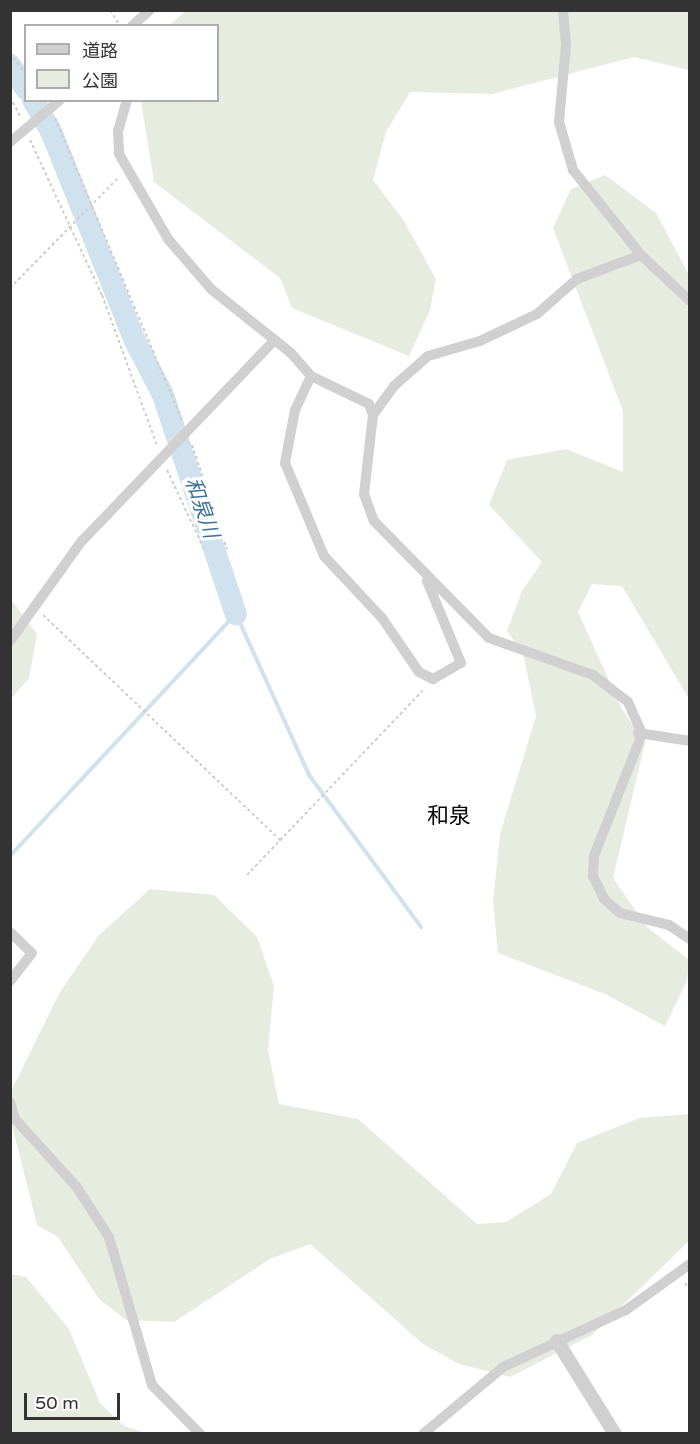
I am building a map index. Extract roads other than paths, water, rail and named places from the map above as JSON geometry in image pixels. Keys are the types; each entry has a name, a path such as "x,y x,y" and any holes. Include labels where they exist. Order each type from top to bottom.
{"street":[{"path":"134,24 150,10"},
{"path":"563,10 566,45 559,122 573,170 642,255 690,301"},
{"path":"10,142 58,102"},
{"path":"126,102 118,132 125,171 197,274 275,340 311,376 361,398 374,415"},
{"path":"642,255 577,279 537,314 489,337 428,356 394,386 374,415 364,494 374,521 431,574 473,626 495,640 604,682 628,702 640,733 594,856 593,876 604,899 620,913 669,925 690,939"},
{"path":"10,641 32,605 81,542 275,340"},
{"path":"311,376 295,410 285,463 324,556 382,618 419,672 433,679 461,663 427,581"},
{"path":"640,733 690,741"},
{"path":"10,932 32,953 10,981"},
{"path":"10,1102 15,1119 76,1186 109,1237 152,1385 200,1434"},
{"path":"423,1434 485,1379 557,1341 626,1310 690,1264"},
{"path":"557,1341 615,1434"}],"waterway":[{"name":"和泉川","path":"10,65 24,86"},
{"name":"和泉川","path":"34,102 51,131 134,339 163,395 236,614"},
{"path":"10,856 236,614 309,775 421,927"}],"district":[{"name":"和泉","path":"449,817"}]}
